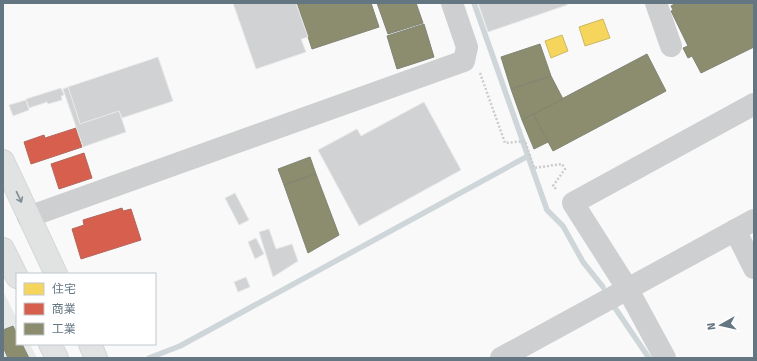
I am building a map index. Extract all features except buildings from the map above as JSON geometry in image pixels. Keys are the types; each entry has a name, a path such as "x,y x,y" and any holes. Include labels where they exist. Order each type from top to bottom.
{"main road":[{"path":"3,161 56,273"},
{"path":"3,249 16,275"},
{"path":"50,345 57,358"},
{"path":"90,345 96,358"}],"street":[{"path":"28,217 464,61 467,47 452,3"},
{"path":"656,3 671,46"},
{"path":"665,358 627,288 573,203 754,104"},
{"path":"501,358 754,220"},
{"path":"735,230 754,268"}],"path":[{"path":"467,47 475,59 505,143 525,141 534,168 562,164 565,169 553,186 562,196 573,203"}],"shaded area":[{"path":"3,291 16,317 16,345 30,345 37,358 3,358"}],"waterway":[{"path":"474,3 547,210 563,226 583,262 603,287"},
{"path":"149,358 180,346 528,156"},
{"path":"613,305 649,358"}]}
